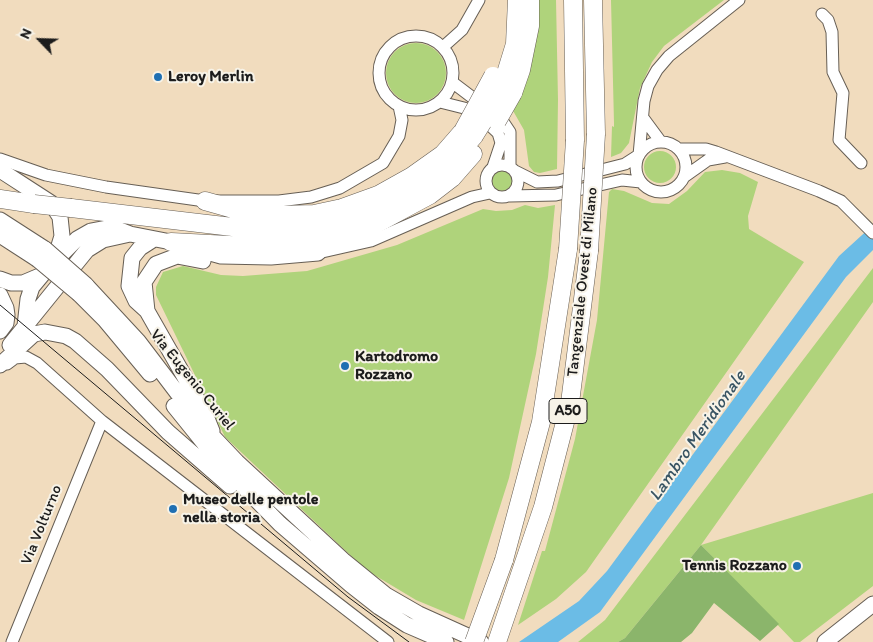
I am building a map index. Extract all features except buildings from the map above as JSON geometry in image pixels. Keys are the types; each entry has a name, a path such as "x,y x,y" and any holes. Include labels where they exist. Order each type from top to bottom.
{"highway":[{"path":"503,84 512,0"},
{"path":"162,240 248,246 293,244 360,232 430,195 452,178 472,137 503,84 515,44 517,0"},
{"path":"0,199 258,230 306,230 333,226 357,219 401,198 431,179 459,154 472,137 503,84 521,70 530,26 530,0"},
{"name":"Tangenziale Ovest di Milano","path":"474,642 504,560 541,422 568,249 575,140 573,0"},
{"name":"Tangenziale Ovest di Milano","path":"497,642 543,507 570,403 589,251 596,134 593,0"},
{"path":"205,200 244,212 280,216 314,214 342,208 378,195 412,176 443,154 472,137"}],"main road":[{"path":"0,170 51,203 60,217 62,236 54,262"},
{"name":"Via Eugenio Curiel","path":"0,220 138,341 192,413 237,462 364,578 386,595 419,614 449,636"},
{"path":"25,326 28,299 32,287 77,239 91,231 112,227 130,234 162,240 226,257 271,257 318,253"},
{"path":"0,357 47,302 87,250 103,240 130,234"},
{"name":"Via Eugenio Curiel","path":"0,235 41,254"},
{"path":"162,240 140,248 132,258 129,286 136,301 147,311 204,411 214,437"},
{"path":"147,311 144,291 145,279 154,266 167,258 180,256 238,267 272,264 318,253"},
{"path":"0,279 11,283 24,283 42,275"},
{"name":"Via Eugenio Curiel","path":"82,290 130,348 194,433 280,524 379,607 407,625 481,642"},
{"path":"0,295 6,308 3,327"},
{"path":"0,365 34,334 57,333 75,341 107,369 168,432 250,503 280,524"},
{"path":"825,642 873,604"}],"street":[{"path":"443,48 462,30 479,0"},
{"path":"730,157 708,160 684,177 673,190 664,192 647,188 641,182 636,164 644,119 644,101 648,86 657,70 669,56 739,0"},
{"path":"822,14 828,20 832,32 833,72 843,93 839,140 861,163"},
{"path":"414,36 430,39 443,48 452,64 452,82 448,93 440,102 420,110 399,106 389,98 382,88 380,64 385,53 393,44 414,36"},
{"path":"452,82 502,120 510,132 513,169 518,176 517,188 510,196"},
{"path":"440,102 464,108 480,116 498,133 501,143 493,167 486,179 490,193"},
{"path":"0,159 46,175 106,187 205,200 279,201 312,197 340,188 383,163 400,136 402,120 399,106"},
{"path":"644,119 661,142 678,149 706,149 830,195 841,201 873,233"},
{"path":"493,167 502,164 537,182 558,180 626,164 648,146 661,142"},
{"path":"678,149 686,162 684,177"},
{"path":"318,253 370,241 472,198 490,193 499,197 556,195 622,180 641,182"},
{"path":"0,370 15,358 26,357 37,363 102,421 388,642"},
{"name":"Via Volturno","path":"12,642 102,421"}],"green space":[{"path":"536,0 556,0 557,169 540,173 534,172 529,166 524,130 512,109"},
{"path":"611,0 724,0 664,46 652,62 640,88 629,143 621,153 611,157 612,126 614,127 614,123"},
{"path":"410,43 422,43 433,48 441,56 446,67 444,85 433,98 422,103 410,103 399,98 391,90 386,79 386,67 391,56 399,48"},
{"path":"660,151 672,155 676,167 672,179 660,183 648,179 644,167 648,155"},
{"path":"722,170 740,173 758,182 748,216 749,229 804,262 586,572 556,599 518,625 542,551 545,551 575,439 597,320 609,192 612,189 624,191 652,203 669,204 687,191 705,172"},
{"path":"498,171 506,171 512,177 512,185 506,191 498,191 492,185 492,177"},
{"name":"Kartodromo Rozzano","path":"525,205 538,208 555,205 548,277 536,354 509,478 464,620 416,600 366,570 225,437 156,295 156,287 163,272 183,266 221,275 243,276 307,271 397,245 483,209 496,211 512,210"},
{"path":"873,268 873,302 701,545 625,638 618,642 578,642 605,620"},
{"name":"Tennis Rozzano","path":"873,493 873,586 800,642 794,642 701,545"},
{"path":"701,545 779,624 760,641 714,603 692,633 681,642 618,642 625,638"}],"water":[{"path":"873,225 873,250 846,277 600,612 558,642 519,642 579,601 607,571 839,256"}],"tram line":[{"path":"0,305 348,597 409,642"}],"place":[{"name":"Leroy Merlin","path":"158,77"},
{"name":"Kartodromo Rozzano","path":"345,366"},
{"name":"Museo delle pentole nella storia","path":"173,509"},
{"name":"Tennis Rozzano","path":"797,566"}],"water label":[{"name":"Lambro Meridionale","path":"698,436"}]}
